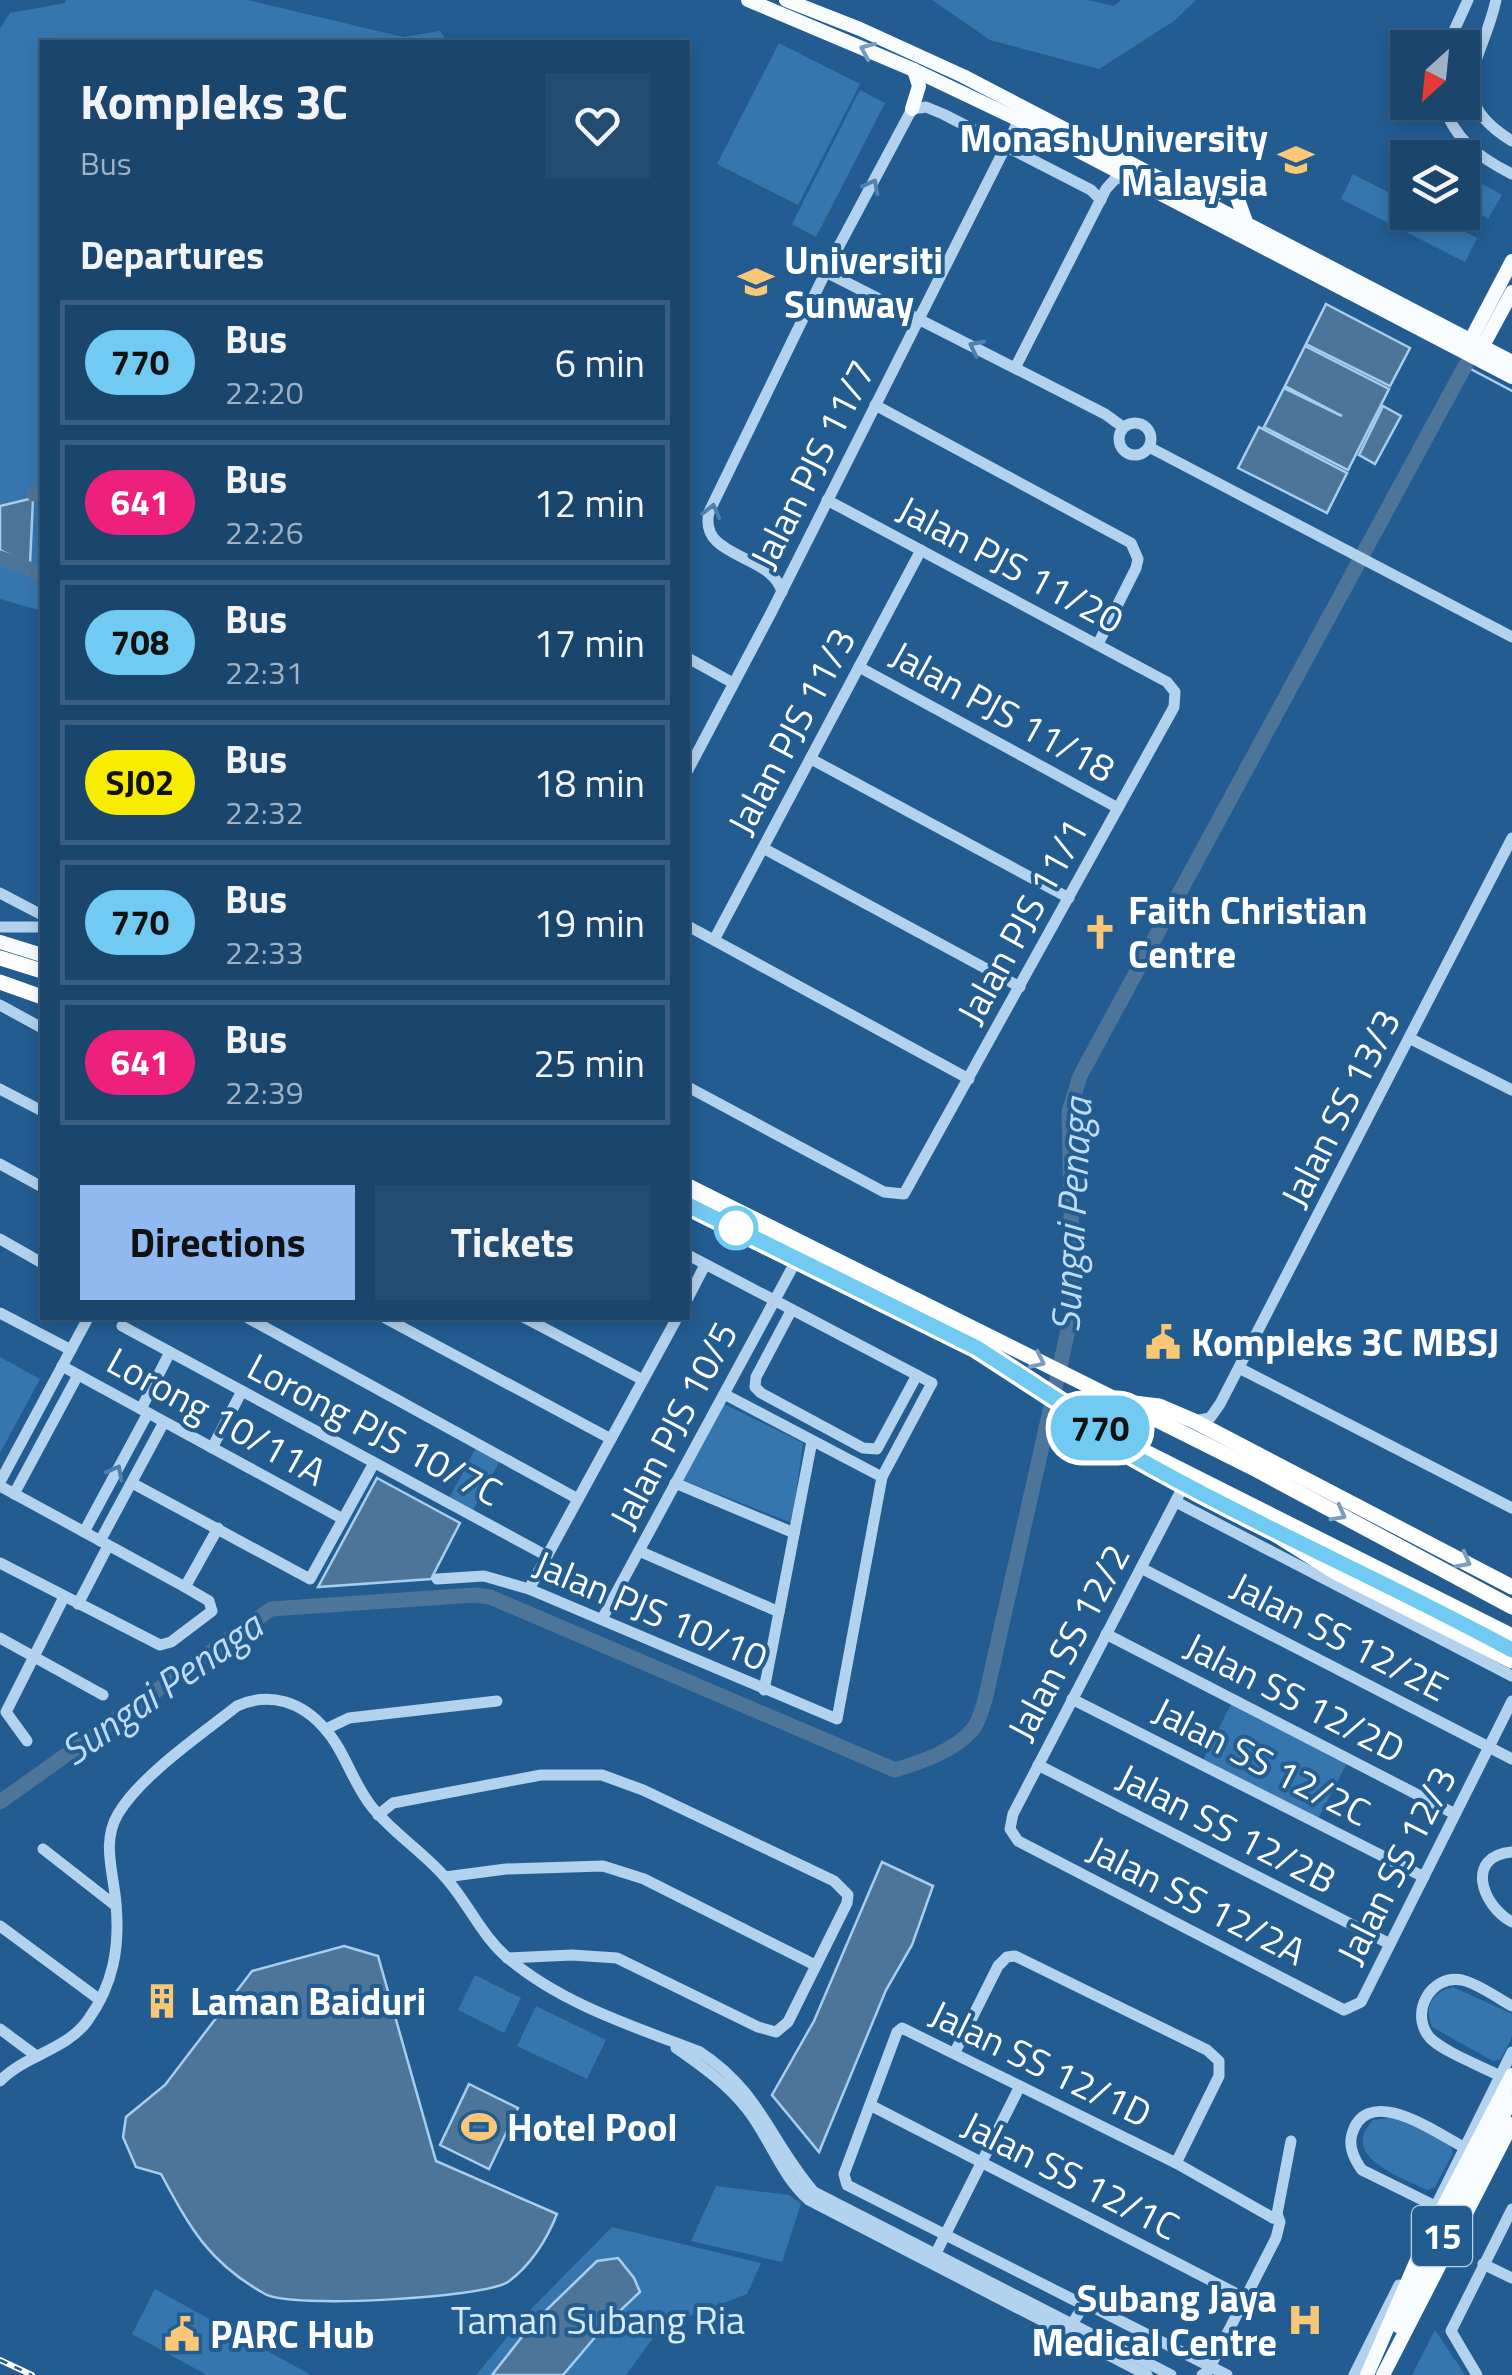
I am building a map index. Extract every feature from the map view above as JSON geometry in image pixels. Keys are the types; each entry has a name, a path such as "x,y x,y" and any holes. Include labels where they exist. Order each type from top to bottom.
{"highway":[{"path":"0,958 40,970"},
{"path":"0,982 40,996"},
{"path":"690,1187 1253,1468 1512,1607"},
{"path":"690,1206 1000,1362 1108,1433 1352,1559 1512,1636"},
{"path":"1120,1401 1160,1406 1194,1421 1512,1586"},
{"path":"1108,1433 1126,1452 1184,1485 1512,1650"},
{"path":"1268,1530 1335,1572 1512,1661"}],"main road":[{"path":"748,0 769,4 1022,115 1194,196 1512,362"},
{"path":"786,0 921,56 1131,178 1480,343 1512,377"},
{"path":"912,109 918,86 914,70"},
{"path":"1194,196 1216,194 1234,186 1246,222"},
{"path":"1480,343 1512,262"},
{"path":"1480,343 1512,292"},
{"path":"0,942 40,954"},
{"path":"1369,2375 1449,2194 1508,2079"},
{"path":"1369,2375 1423,2246 1508,2079"},
{"name":"15","path":"1369,2375 1512,2098"},
{"name":"15","path":"1389,2374 1512,2124"},
{"path":"1389,2374 1512,2142"}],"street":[{"path":"1454,30 1468,0"},
{"path":"1496,0 1471,68 1470,91 1489,127 1512,142"},
{"path":"782,592 772,572 718,544 707,523 713,502 826,272 912,109 935,110 1091,190 1100,200"},
{"name":"Jalan PJS 11/7","path":"690,766 1022,115"},
{"path":"1450,120 1477,154 1508,168"},
{"path":"1015,368 1100,200 1115,180 1131,178"},
{"path":"826,272 1105,414 1122,427"},
{"path":"876,405 1131,543 1138,559 1136,568 1098,644"},
{"path":"1132,422 1142,424 1151,437 1149,447 1135,455 1125,452 1119,442 1122,427 1132,422"},
{"path":"1149,447 1512,638"},
{"name":"Jalan PJS 11/20","path":"828,500 1167,682"},
{"name":"Jalan PJS 11/3","path":"714,940 921,550"},
{"path":"772,572 794,566"},
{"path":"690,659 733,683"},
{"name":"Jalan PJS 11/18","path":"860,667 1118,808"},
{"name":"Jalan PJS 11/1","path":"690,1089 884,1192 898,1196 908,1188 1174,707 1175,692 1167,682"},
{"path":"811,758 1069,898"},
{"name":"Jalan SS 13/3","path":"1194,1421 1210,1418 1220,1404 1512,838"},
{"path":"763,848 1020,987"},
{"path":"0,893 40,918"},
{"path":"0,926 40,920"},
{"path":"690,927 969,1079"},
{"path":"0,1006 40,1027"},
{"path":"1410,1038 1512,1090"},
{"path":"0,1089 40,1111"},
{"path":"0,1164 40,1186"},
{"path":"0,1240 40,1262"},
{"path":"690,1256 932,1383 882,1477 724,1394"},
{"name":"Jalan PJS 10/5","path":"602,1619 797,1259"},
{"path":"690,1294 705,1265"},
{"path":"791,1311 755,1386 761,1393 863,1448 877,1449 917,1375"},
{"path":"0,1314 71,1350"},
{"path":"0,1563 160,1645 171,1642 212,1610 209,1601 186,1587 0,1484 4,1466 87,1320"},
{"path":"252,1320 578,1499"},
{"path":"388,1320 611,1439"},
{"path":"529,1320 643,1380"},
{"path":"529,1589 672,1320"},
{"name":"Lorong PJS 10/7C","path":"122,1326 547,1556"},
{"path":"84,1532 170,1352"},
{"name":"Lorong 10/11A","path":"62,1366 343,1519"},
{"path":"1239,1368 1512,1508"},
{"path":"14,1494 78,1375"},
{"path":"212,1448 242,1392"},
{"path":"1220,1404 1225,1437"},
{"path":"78,1604 164,1422"},
{"path":"764,1690 812,1441"},
{"path":"132,1483 310,1579 374,1462"},
{"name":"Jalan PJS 10/10","path":"438,1578 484,1576 529,1589 837,1719 882,1477"},
{"path":"675,1483 794,1533"},
{"name":"Jalan SS 12/2","path":"1010,1829 1012,1814 1184,1485"},
{"path":"1176,1502 1512,1676"},
{"path":"186,1587 218,1528"},
{"path":"639,1551 779,1612"},
{"name":"Jalan SS 12/2E","path":"1141,1568 1512,1758"},
{"path":"27,1741 6,1712 64,1597"},
{"name":"Jalan SS 12/2D","path":"1106,1634 1456,1814"},
{"path":"0,1638 104,1695"},
{"path":"0,2081 35,2055 77,2033 100,2000 114,1969 116,1906 109,1851 117,1815 135,1792 237,1706 256,1698 280,1700 326,1730 378,1815 446,1878 484,1935 507,1958 540,1984 660,2037 716,2076 748,2110 796,2188 809,2200 1171,2375"},
{"name":"Jalan SS 12/2C","path":"1072,1698 1424,1877"},
{"path":"326,1730 350,1718 497,1701"},
{"name":"Jalan SS 12/3","path":"1361,2002 1512,1701"},
{"name":"Jalan SS 12/2B","path":"1038,1765 1390,1944"},
{"path":"378,1815 393,1803 541,1775 602,1775 643,1790 842,1886 848,1894 788,2022 776,2032 758,2027 617,1958 507,1958"},
{"name":"Jalan SS 12/2A","path":"1010,1829 1018,1841 1344,2010 1361,2002"},
{"path":"42,1849 116,1906"},
{"path":"1512,1852 1488,1863 1481,1883 1485,1897 1498,1914 1512,1922"},
{"path":"446,1878 506,1869 603,1866 644,1880 815,1965"},
{"path":"0,1926 100,2000"},
{"path":"955,2052 998,1966 1007,1956 1015,1956 1207,2050 1218,2061 1219,2076 1176,2163"},
{"path":"1508,2079 1432,2041 1422,2026 1421,2009 1426,1994 1440,1982 1462,1980 1512,2006"},
{"name":"Jalan SS 12/1D","path":"870,2104 897,2032 902,2028 1247,2197 1275,2216"},
{"path":"0,2029 35,2055"},
{"path":"1352,2375 1435,2206 1449,2194 1466,2148 1508,2079 1512,2052"},
{"path":"934,2258 1020,2086"},
{"path":"870,2104 844,2174 847,2185 1076,2301"},
{"name":"Jalan SS 12/1C","path":"870,2104 1242,2296"},
{"path":"1435,2206 1362,2170 1354,2160 1350,2144 1353,2129 1364,2116 1380,2110 1396,2112 1466,2148"},
{"path":"1205,2369 1273,2228 1291,2141"},
{"path":"1477,2375 1451,2331 1512,2209"},
{"path":"1484,2264 1512,2278"},
{"path":"1069,2328 1085,2303 1205,2369 1227,2375"},
{"path":"1069,2328 1147,2375"}],"green space":[{"path":"248,0 403,37 440,31 446,40 40,40 40,610 0,599 0,29 10,13 65,3"},
{"path":"932,0 1088,0 1114,6 1121,0 1196,0 1174,21 1099,69 990,40"},
{"path":"779,43 860,84 798,205 717,164"},
{"path":"860,90 885,103 816,237 792,224"},
{"path":"1353,174 1390,193 1390,224 1341,199"},
{"path":"1480,182 1502,195 1488,219 1480,214"},
{"path":"1402,230 1461,230 1477,238 1465,262"},
{"path":"0,1357 40,1379 0,1453"},
{"path":"722,1403 803,1443 792,1523 680,1479"},
{"path":"477,1446 501,1459 472,1512 448,1500"},
{"path":"1231,1704 1347,1763 1318,1819 1203,1760"},
{"path":"475,1975 521,1998 504,2033 458,2010"},
{"path":"1453,1987 1512,2014 1512,2037 1501,2059 1493,2061 1432,2027 1431,2001"},
{"path":"536,2006 606,2040 587,2079 517,2046"},
{"path":"1397,2117 1450,2145 1453,2153 1435,2187 1427,2190 1403,2179 1368,2155 1363,2145 1364,2133 1373,2120"},
{"path":"716,2186 789,2195 801,2204 782,2262 691,2241"},
{"name":"Taman Subang Ria","path":"612,2227 761,2263 747,2294 661,2327 626,2375 476,2375 527,2313"},
{"path":"155,2289 311,2375 207,2375 132,2334"},
{"path":"1435,2330 1465,2375 1412,2375"}],"shaded area":[{"path":"1326,304 1410,348 1390,386 1306,344"},
{"path":"1305,346 1389,389 1348,470 1264,427 1284,388 1342,416 1285,386"},
{"path":"1383,406 1401,416 1375,464 1359,455"},
{"path":"1259,427 1347,473 1327,513 1238,468"},
{"path":"33,498 30,565 0,550 0,506"},
{"path":"377,1478 460,1523 431,1579 318,1587"},
{"path":"882,1862 933,1886 912,1945 886,1990 819,2152 772,2095 814,2021"},
{"path":"344,1946 378,1956 436,2161 557,2214 537,2251 508,2282 463,2293 387,2300 310,2301 265,2294 215,2257 161,2174 136,2167 123,2137 126,2117 165,2085 252,1971"},
{"name":"Hotel Pool","path":"469,2084 518,2108 489,2169 440,2145"},
{"path":"618,2258 640,2292 607,2323 563,2375 492,2375 532,2324 597,2261"}],"waterway":[{"path":"1465,366 1512,391"},
{"name":"Sungai Penaga","path":"0,1802 271,1609 475,1595 490,1597 895,1770 937,1755 966,1737 977,1723 985,1700 1073,1308 1069,1112 1080,1076 1465,366"},
{"path":"34,494 40,495"},
{"path":"0,558 40,573"}],"railway":[{"path":"0,2360 32,2375"}],"bus line":[{"name":"770","path":"690,1206 977,1348 1108,1433 1126,1452 1184,1485 1512,1650"}],"place":[{"name":"Monash University Malaysia","path":"1296,160"},
{"name":"Universiti Sunway","path":"756,282"},
{"name":"Faith Christian Centre","path":"1100,932"},
{"name":"Kompleks 3C MBSJ","path":"1163,1342"},
{"name":"Laman Baiduri","path":"162,2001"},
{"name":"Hotel Pool","path":"479,2127"},
{"name":"Subang Jaya Medical Centre","path":"1305,2320"},
{"name":"PARC Hub","path":"182,2334"}]}
